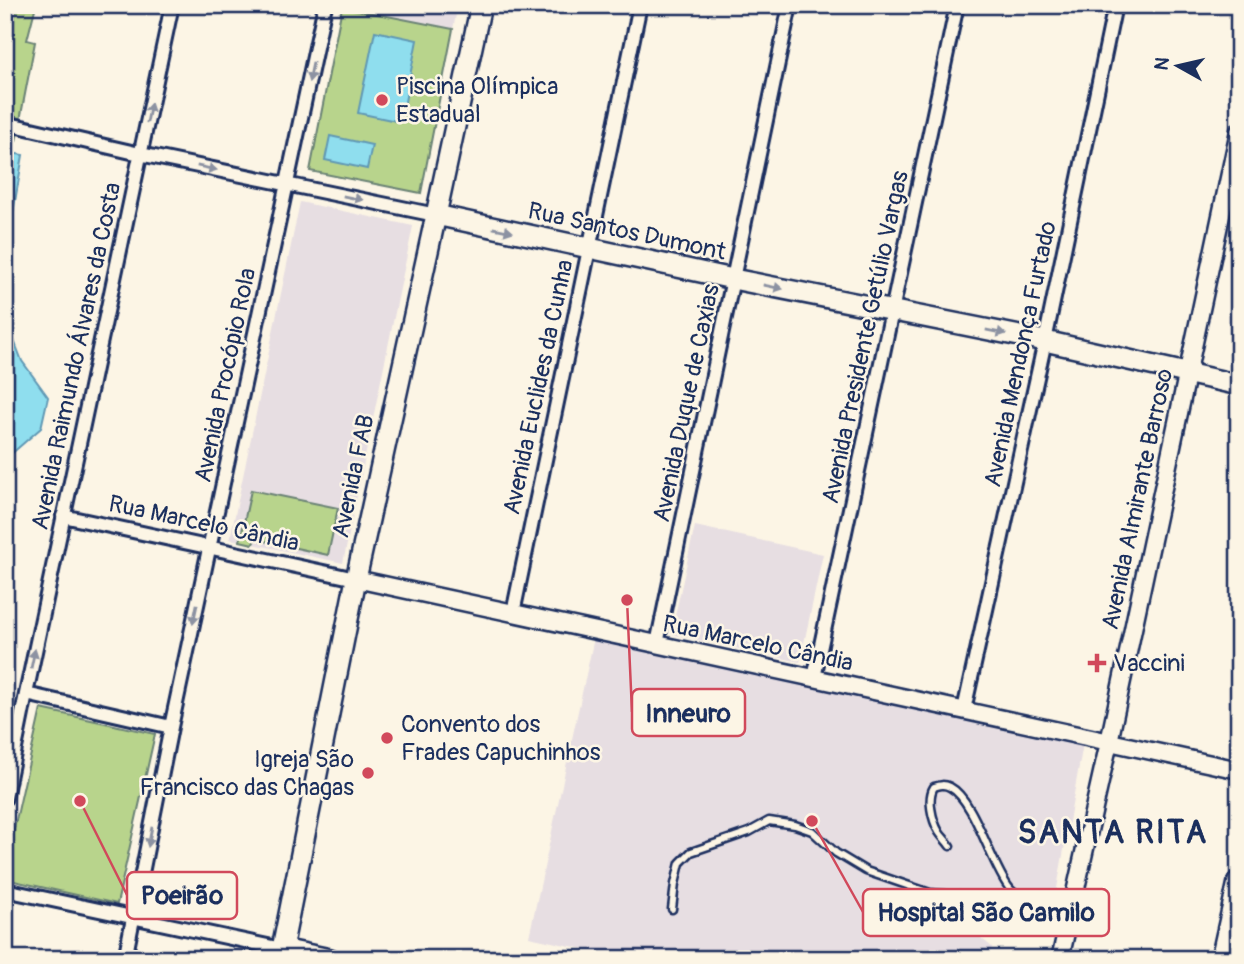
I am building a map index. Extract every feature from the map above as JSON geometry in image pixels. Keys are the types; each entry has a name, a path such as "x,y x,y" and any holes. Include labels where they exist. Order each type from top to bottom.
{"main road":[{"name":"Avenida FAB","path":"280,954 356,579 481,5"},
{"name":"Rua Santos Dumont","path":"436,215 892,312 1045,341 1239,385"},
{"path":"1222,959 1239,882"},
{"path":"280,954 330,959"}],"street":[{"name":"Avenida Raimundo Álvares da Costa","path":"5,798 172,5"},
{"name":"Avenida Procópio Rola","path":"125,959 171,727 325,5"},
{"name":"Avenida Euclides da Cunha","path":"513,613 640,5"},
{"name":"Avenida Duque de Caxias","path":"657,644 790,5"},
{"name":"Avenida Presidente Getúlio Vargas","path":"814,678 957,5"},
{"name":"Avenida Mendonça Furtado","path":"964,710 1115,5"},
{"name":"Rua Santos Dumont","path":"5,123 140,154 436,215"},
{"name":"Avenida Almirante Barroso","path":"1060,959 1239,131"},
{"name":"Rua Marcelo Cândia","path":"63,516 1239,770"},
{"path":"26,694 171,727"},
{"path":"5,890 134,917 280,954"}],"lane":[{"path":"950,846 938,831 930,806 930,792 934,787 943,785 952,788 975,820 1010,889 1036,908 1069,918"},
{"path":"671,909 680,863 691,852 749,832 769,821 812,831 836,853 866,872 930,893 1014,903 1022,898"}],"shaded area":[{"path":"458,5 453,29 342,7"},
{"path":"300,202 413,226 343,563 230,539"},
{"path":"695,526 823,554 800,662 671,634"},
{"path":"594,638 1083,744 1052,916 979,899 969,920 982,939 992,947 988,959 630,959 529,937"}],"green space":[{"path":"5,5 36,5 27,40 35,42 16,141 5,139"},
{"name":"Piscina Olímpica Estadual","path":"342,7 453,29 421,193 310,171"},
{"path":"251,490 338,508 328,555 255,539 253,544 240,541"},
{"path":"41,709 155,734 117,904 5,879"}],"water":[{"path":"375,31 417,40 401,122 358,113"},
{"path":"330,136 372,145 367,169 325,160"},
{"path":"5,152 23,155 13,213 5,212"},
{"path":"5,317 22,361 48,397 41,428 10,455 5,476"}],"place":[{"name":"Piscina Olímpica Estadual","path":"382,100"},
{"name":"Inneuro","path":"627,600"},
{"name":"Vaccini","path":"1097,663"},
{"name":"Convento dos Frades Capuchinhos","path":"387,738"},
{"name":"Igreja São Francisco das Chagas","path":"368,773"},
{"name":"Poeirão","path":"80,801"},
{"name":"Hospital São Camilo","path":"812,821"}],"district":[{"name":"SANTA RITA","path":"1113,832"}]}
